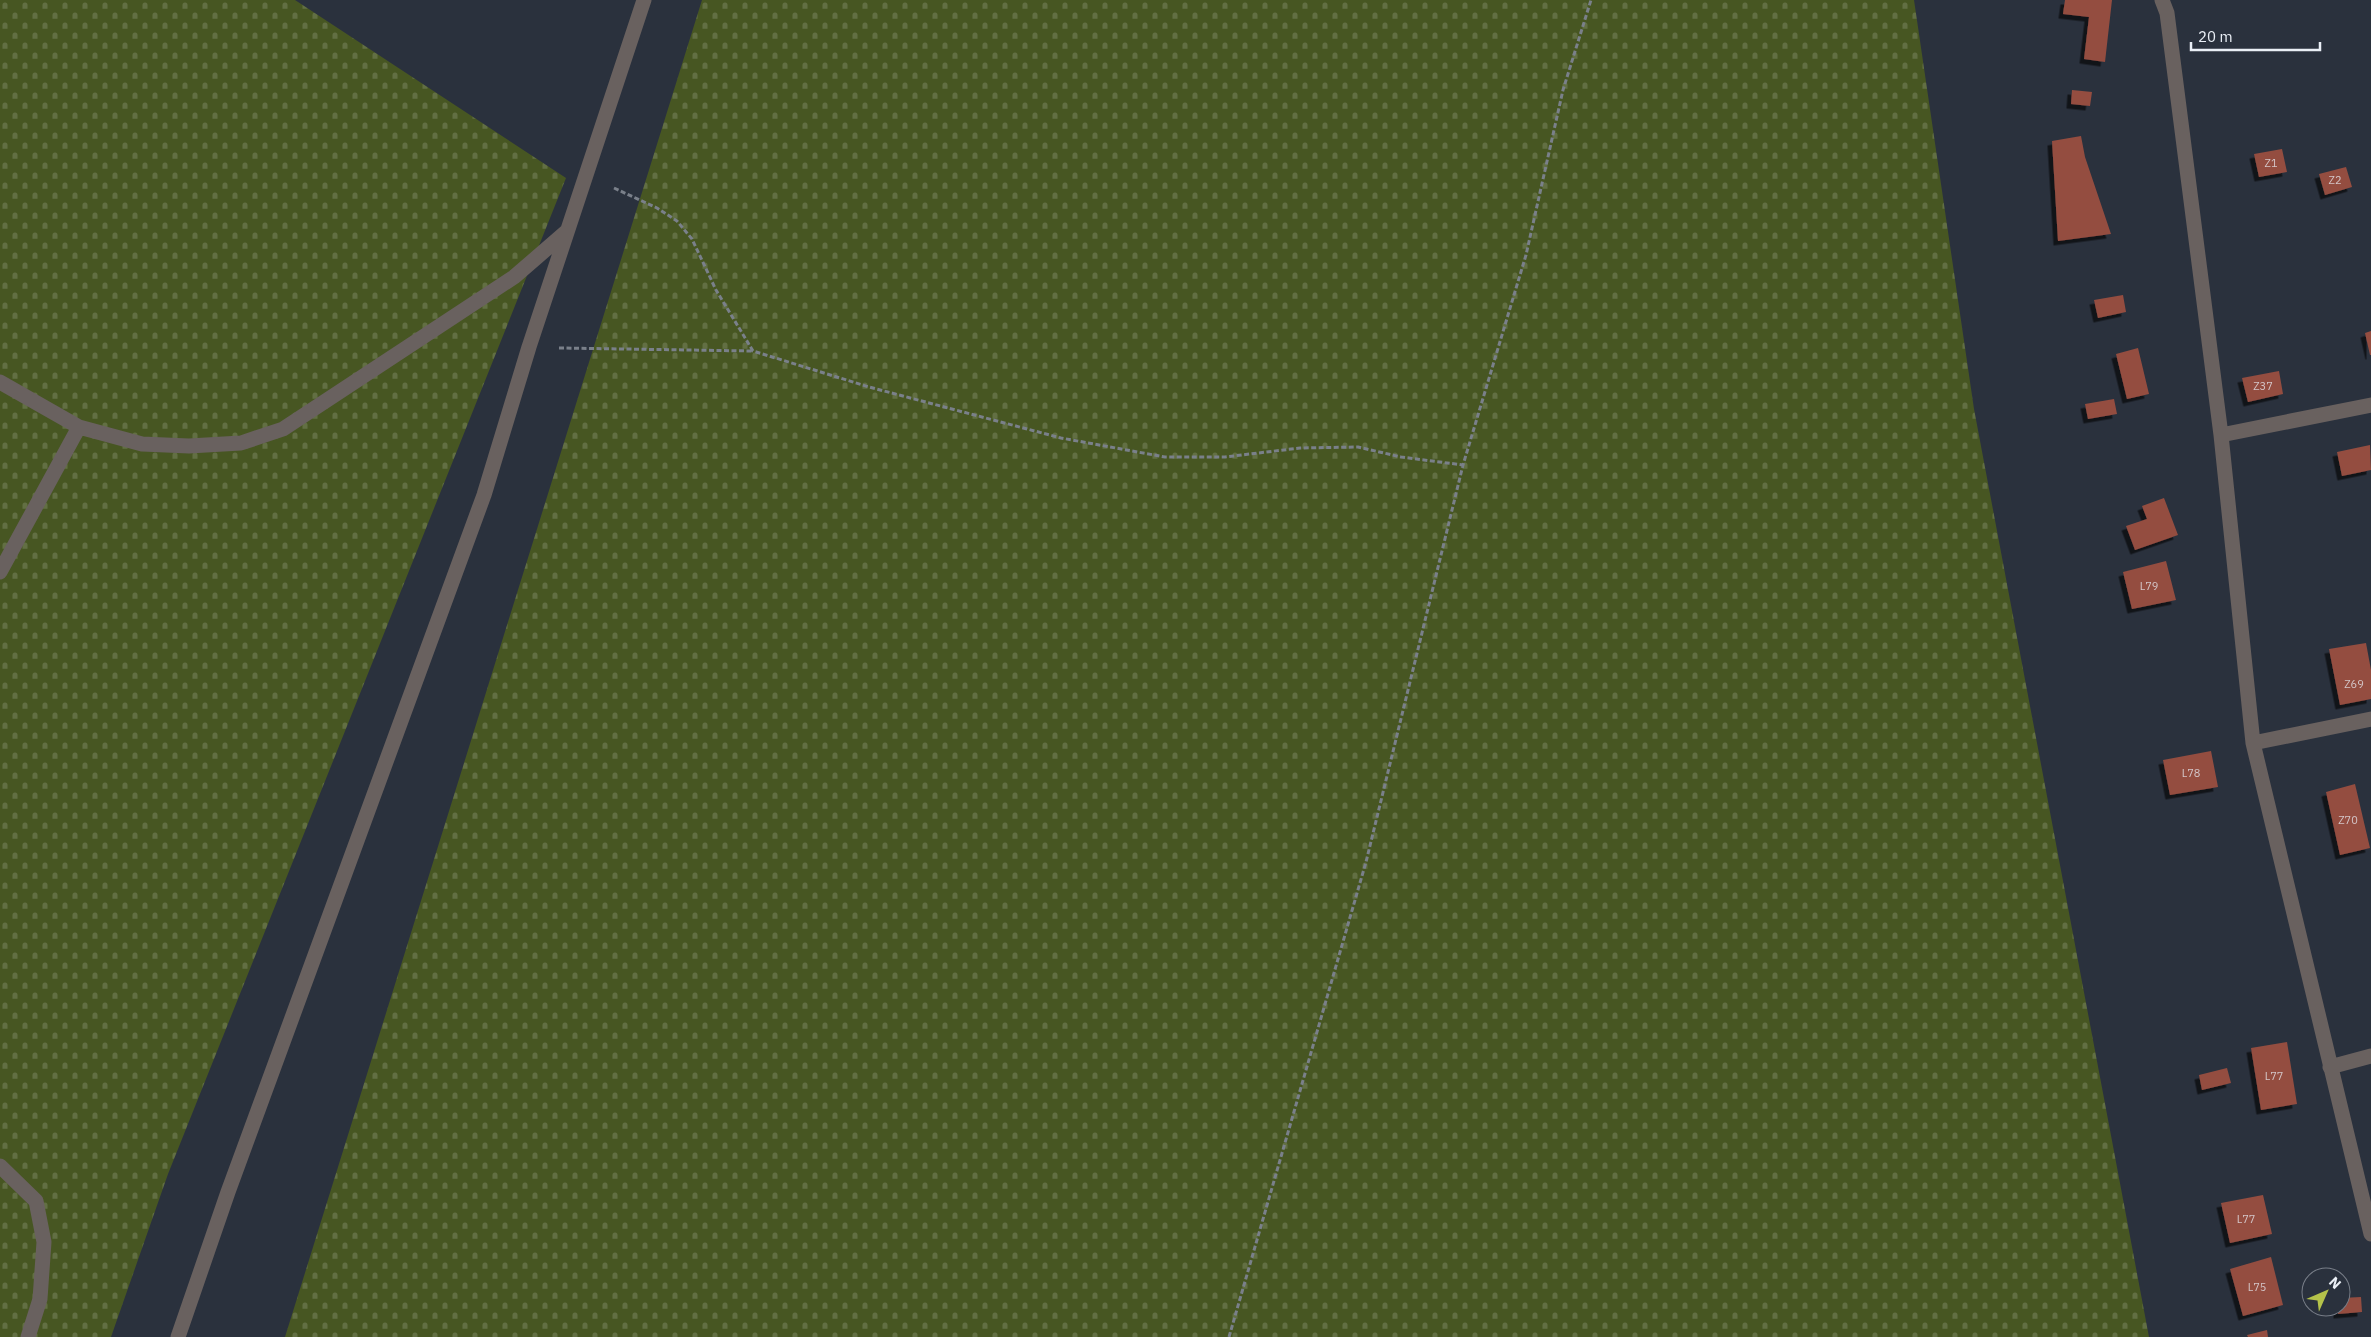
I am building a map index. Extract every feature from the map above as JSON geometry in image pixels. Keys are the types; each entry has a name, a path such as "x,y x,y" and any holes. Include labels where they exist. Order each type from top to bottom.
{"street":[{"path":"178,1337 228,1192 484,494 529,347 644,0"},
{"path":"2162,0 2167,13 2221,435 2253,744 2371,1234"},
{"path":"0,382 79,427 142,444 189,446 241,443 283,429 514,277 567,231"},
{"path":"2221,435 2371,405"},
{"path":"0,572 79,427"},
{"path":"2253,744 2371,719"},
{"path":"2330,1067 2371,1056"},
{"path":"0,1166 36,1201 44,1242 40,1299 28,1337"}],"path":[{"path":"1229,1337 1366,862 1463,465 1526,255 1563,90 1591,0"},
{"path":"586,176 657,208 677,221 692,239 716,290 753,351"},
{"path":"529,347 753,351 869,387 1061,438 1165,457 1225,457 1300,448 1358,447 1401,457 1463,465"}],"green space":[{"path":"0,0 295,0 566,178 168,1174 111,1337 0,1337"},
{"path":"702,0 1914,0 1974,409 2149,1337 285,1337"}],"building":[{"path":"2065,0 2112,0 2105,62 2084,59 2089,17 2063,14"},
{"path":"2072,90 2092,92 2090,106 2071,104"},
{"path":"2081,136 2085,157 2111,234 2058,241 2052,141"},
{"path":"2282,149 2287,172 2259,177 2254,154"},
{"path":"2346,167 2352,187 2325,195 2319,174"},
{"path":"2123,295 2126,312 2098,318 2094,300"},
{"path":"2371,331 2371,355 2370,355 2365,333"},
{"path":"2138,348 2149,394 2127,399 2116,354"},
{"path":"2279,371 2283,394 2248,402 2242,378"},
{"path":"2114,399 2117,414 2088,419 2085,404"},
{"path":"2370,445 2371,470 2342,476 2337,452"},
{"path":"2164,498 2178,535 2135,550 2126,526 2147,519 2142,506"},
{"path":"2166,561 2176,600 2132,609 2123,572"},
{"path":"2366,643 2371,670 2371,699 2340,705 2329,649"},
{"path":"2211,751 2218,787 2170,795 2163,760"},
{"path":"2355,784 2370,848 2340,855 2326,792"},
{"path":"2287,1042 2297,1104 2261,1110 2251,1048"},
{"path":"2227,1068 2231,1083 2202,1090 2199,1075"},
{"path":"2263,1195 2272,1234 2230,1243 2221,1203"},
{"path":"2271,1257 2283,1305 2243,1316 2230,1269"},
{"path":"2361,1297 2362,1312 2351,1313 2351,1298"},
{"path":"2267,1330 2268,1337 2248,1337 2247,1335"}]}
